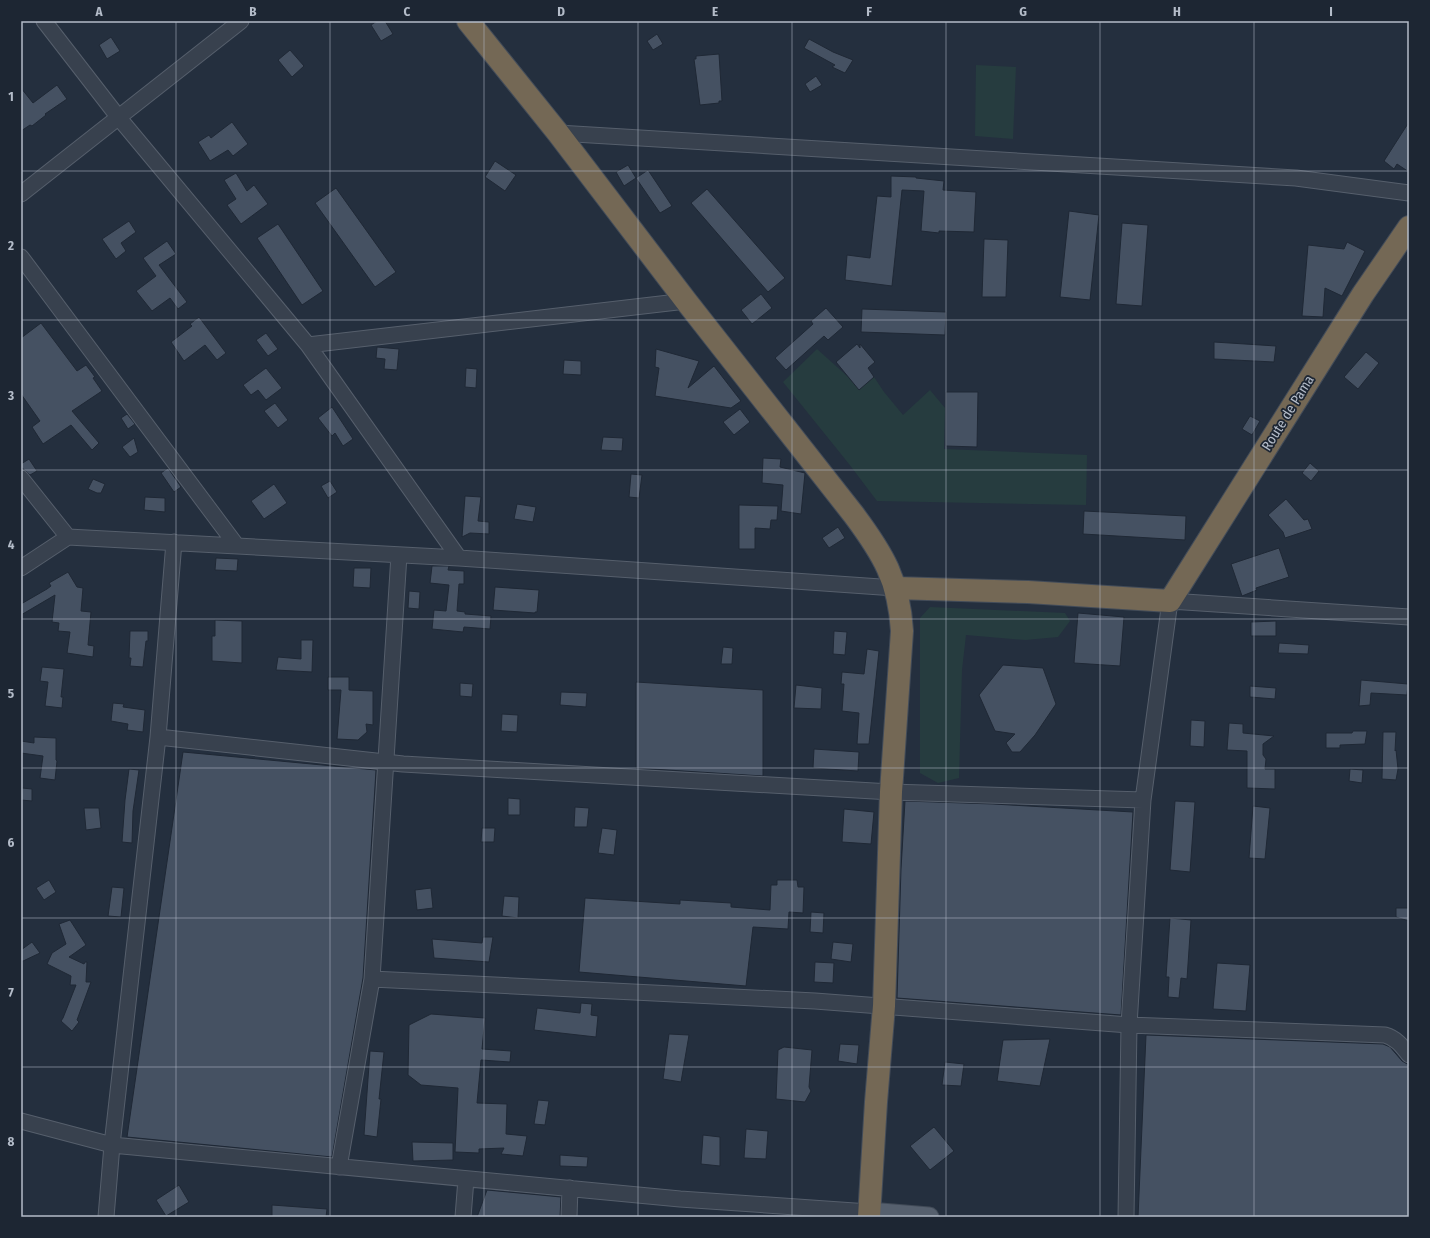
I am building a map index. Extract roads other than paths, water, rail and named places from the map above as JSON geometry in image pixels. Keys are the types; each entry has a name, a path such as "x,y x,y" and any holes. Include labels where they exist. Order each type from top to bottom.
{"highway":[{"path":"468,21 558,132 686,301 873,541 887,564 901,610 902,630 891,792 884,1006 869,1215"},
{"name":"Route de Pama","path":"1170,601 1363,294 1409,227"},
{"path":"895,588 1028,592 1170,601"}],"main road":[{"path":"869,1215 929,1217"}],"street":[{"path":"44,21 119,118 308,345 459,558"},
{"path":"21,194 241,21"},
{"path":"558,132 1296,178 1409,193"},
{"path":"21,257 237,546"},
{"path":"308,345 686,301"},
{"path":"21,478 68,537"},
{"path":"21,568 68,537 459,558 895,588"},
{"path":"106,1217 112,1145 158,737 174,542"},
{"path":"339,1167 372,979 399,555"},
{"path":"1126,1217 1129,1025 1143,800 1170,601 1409,617"},
{"path":"158,737 385,762 891,792 1143,800"},
{"path":"372,979 884,1006 1129,1025 1385,1035 1397,1040 1409,1054"},
{"path":"21,1121 112,1145 691,1200 869,1215"},
{"path":"463,1217 466,1179"},
{"path":"569,1217 570,1188"}]}
